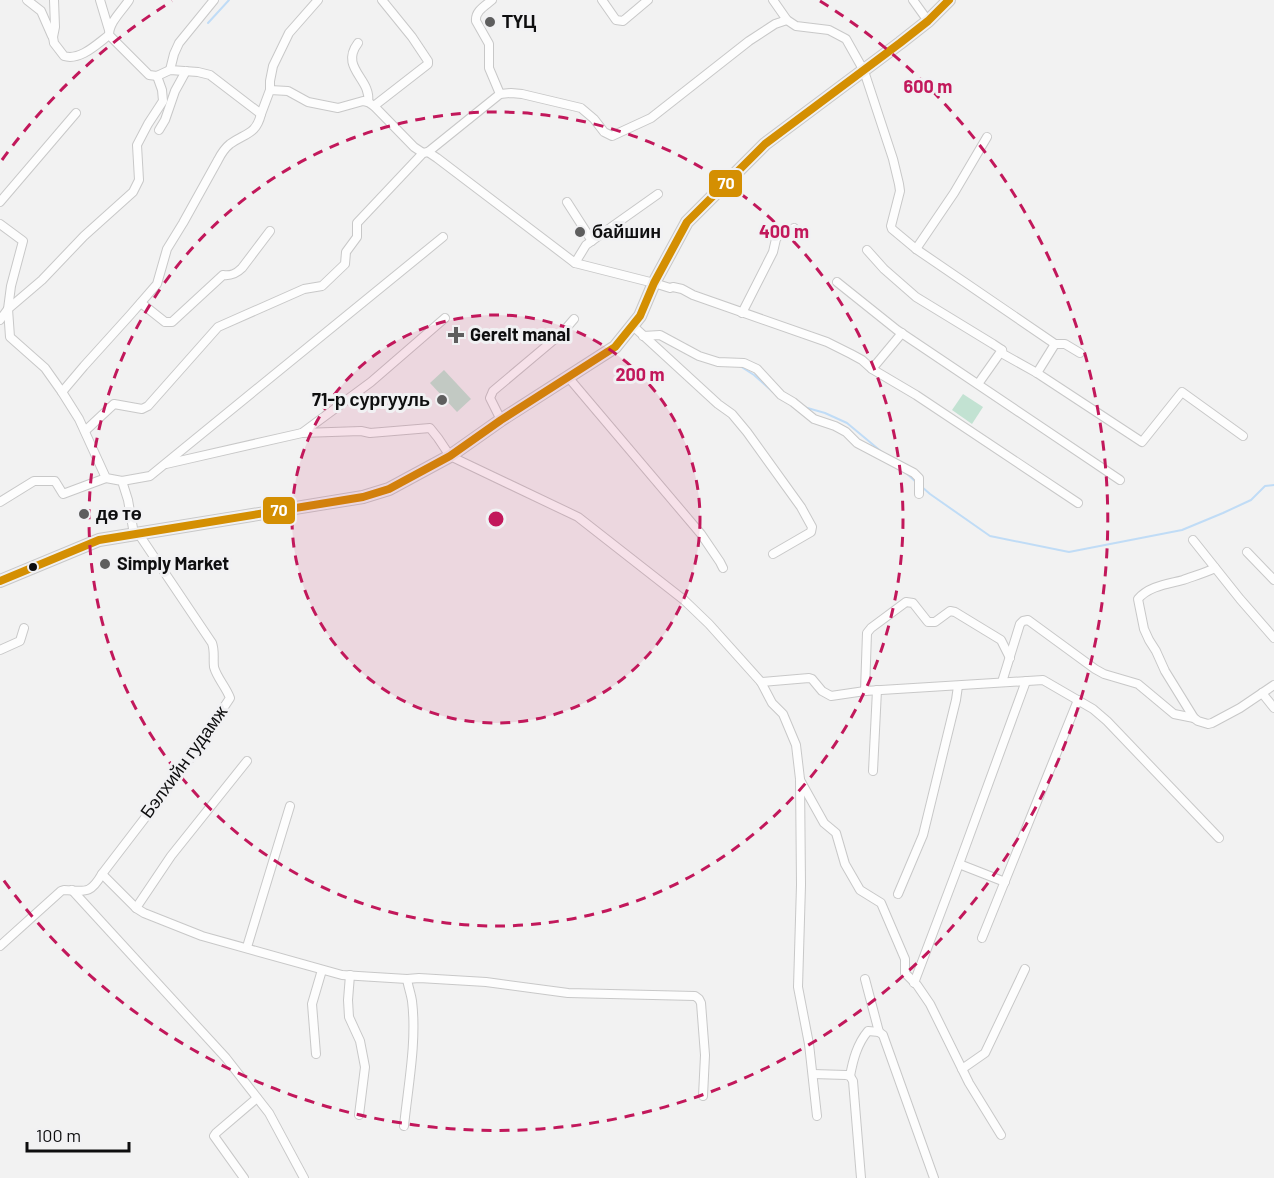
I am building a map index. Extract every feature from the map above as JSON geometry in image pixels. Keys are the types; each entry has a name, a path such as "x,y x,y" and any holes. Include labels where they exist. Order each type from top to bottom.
{"main road":[{"path":"0,581 99,540 363,497 389,489 450,456 501,420 615,347 640,316 654,283 687,222 765,144 928,21 949,0"}],"street":[{"path":"27,0 41,11 54,43 62,54 72,58 80,55 109,32 112,23 129,0"},
{"path":"53,37 54,0"},
{"path":"100,0 109,32 149,75 157,76 170,70 210,75 261,114"},
{"path":"170,70 179,43 214,0"},
{"path":"62,392 157,284 167,249 224,150 231,143 249,134 259,124 270,90 273,66 289,33 318,0"},
{"path":"371,104 428,64 412,36 382,0"},
{"path":"492,0 477,13 476,21 489,44 489,68 500,94"},
{"path":"602,0 616,20 623,21 648,0"},
{"path":"773,0 787,20 799,26 830,30 846,39 864,71 899,184 900,191 892,229 916,249 1055,344 1065,344 1080,353"},
{"path":"913,0 928,21"},
{"path":"84,431 114,404 142,409 148,406 218,327 304,289 322,286 345,264 346,252 357,237 357,223 426,153 500,94 522,94 581,108 604,132 612,136 651,118 749,41 776,24 787,20"},
{"path":"358,44 351,54 352,61 371,104"},
{"path":"159,130 186,71"},
{"path":"0,320 8,309 42,280 84,236 134,192 139,180 138,146 148,124 163,101 157,76"},
{"path":"270,90 288,91 308,102 338,108 363,101 371,104 414,147 437,158 575,263 670,288 682,289 742,313 827,342 862,360 872,369 1078,503"},
{"path":"0,202 76,113"},
{"path":"916,249 954,194 987,136"},
{"path":"575,263 586,245 658,195"},
{"path":"567,202 592,241"},
{"path":"0,224 23,241 11,286 8,309 10,337 45,368 62,392 79,419 106,478"},
{"path":"742,313 773,252 776,239 780,234 794,228"},
{"path":"141,303 165,322 172,322 223,275 229,276 242,268 270,231"},
{"path":"0,502 34,481 55,481 63,494 106,478 122,481 150,476 443,237"},
{"path":"867,250 884,269 916,297 1002,350 1002,354 1037,373 1142,442 1182,392 1243,436"},
{"path":"837,282 902,333 1120,480"},
{"path":"302,433 371,382 445,318"},
{"path":"501,420 490,398 493,391 562,333 574,319"},
{"path":"633,326 718,404 732,414 801,507 812,527 811,532 773,554"},
{"path":"872,369 902,333"},
{"path":"643,336 660,335 699,356 718,362 744,363 757,369 781,395 814,419 835,426 846,432 857,443 908,469 919,478 919,491"},
{"path":"1037,373 1055,344"},
{"path":"978,384 1002,350"},
{"path":"568,377 701,534 723,568"},
{"path":"164,464 302,433 361,431 370,433 430,428 450,456 578,517 684,600 709,624 761,682 772,703 783,714 796,745 800,779 801,885 798,987 809,1044 817,1116"},
{"path":"122,481 129,500 136,533"},
{"name":"Бэлхийн гудамж","path":"0,946 61,891 84,891 95,886 187,763 230,698 214,669 212,643 136,533"},
{"path":"1193,540 1274,638"},
{"path":"1247,552 1274,580"},
{"path":"1194,718 1149,640 1144,629 1138,599 1164,584 1215,568"},
{"path":"865,691 867,633 870,628 906,602 913,603 928,622 935,622 950,611 956,612 1001,640 1010,658"},
{"path":"1002,682 1020,624 1028,620 1095,669 1137,684 1174,714 1194,718 1203,723 1212,723 1274,686"},
{"path":"0,650 20,641 24,628"},
{"path":"761,682 809,678 822,691 831,696 877,690 1043,680 1078,700 1107,721 1219,838"},
{"path":"914,983 1026,681"},
{"path":"898,894 922,835 958,686"},
{"path":"873,771 877,690"},
{"path":"1263,693 1274,708"},
{"path":"982,938 1078,700"},
{"path":"136,908 171,856 247,761"},
{"path":"800,779 824,823 836,833 845,864 860,890 881,903 905,959 906,973 930,1004 969,1083 1001,1135"},
{"path":"247,947 290,807"},
{"path":"959,864 1005,882"},
{"path":"102,874 144,914 202,936 322,970 350,975 486,982 568,993 694,996 701,1003 703,1024 705,1054 703,1096"},
{"path":"72,890 226,1058 269,1113 304,1178"},
{"path":"962,1069 985,1053 1024,969"},
{"path":"316,1054 312,1004 322,970"},
{"path":"350,975 349,1017 360,1041 365,1067 359,1115"},
{"path":"404,1126 413,1019 412,999 407,979"},
{"path":"865,979 879,1032 883,1035 934,1178"},
{"path":"861,1178 853,1081 850,1076 862,1039 868,1031 879,1032"},
{"path":"813,1074 850,1076"},
{"path":"244,1178 214,1136 257,1098"}],"green space":[{"path":"444,370 471,399 457,412 430,383"},
{"path":"963,394 983,407 972,424 952,410"}],"waterway":[{"path":"208,23 229,0"},
{"path":"740,366 773,392"},
{"path":"804,407 847,423 883,453"},
{"path":"904,471 917,483"},
{"path":"922,487 990,536 1069,552 1182,530 1251,500 1265,486 1274,485"}],"transit line":[{"name":"70","path":"0,581 99,540 363,497 389,489 450,456 501,420 615,347 640,316 654,283 687,222 765,144 900,43 928,21 949,0"}],"place":[{"name":"ТҮЦ","path":"490,22"},
{"name":"байшин","path":"580,232"},
{"name":"Gerelt manal","path":"456,335"},
{"name":"71-р сургууль","path":"442,400"},
{"name":"дө тө","path":"84,514"},
{"name":"Simply Market","path":"105,564"}]}
